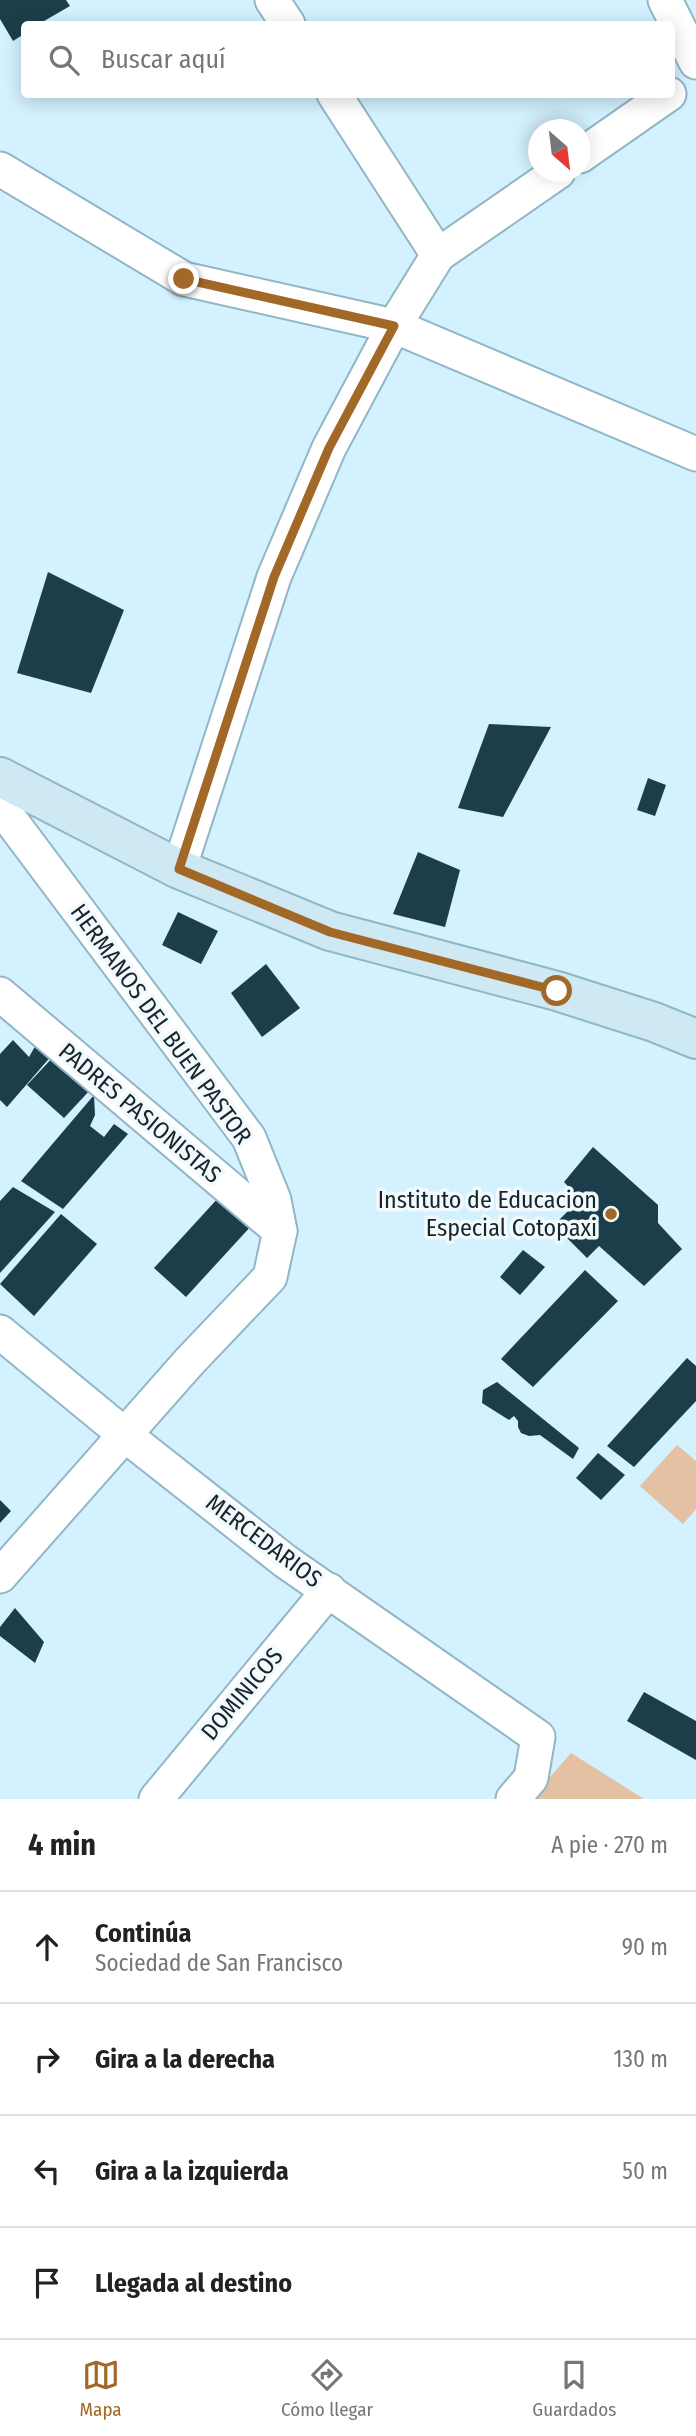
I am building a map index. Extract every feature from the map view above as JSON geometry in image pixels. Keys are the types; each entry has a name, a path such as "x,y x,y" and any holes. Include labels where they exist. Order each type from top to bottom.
{"street":[{"path":"272,0 286,21"},
{"path":"666,0 696,62"},
{"path":"675,91 696,76"},
{"path":"337,98 438,255"},
{"path":"591,148 664,98"},
{"path":"0,169 184,279 394,326 696,454"},
{"path":"179,869 274,577 329,448 394,326 438,255 544,182"},
{"path":"0,777 179,869 330,932 557,991 654,1022 696,1039"},
{"name":"HERMANOS DEL BUEN PASTOR","path":"0,806 249,1138 274,1200 279,1231 270,1277 189,1362 0,1576"},
{"name":"PADRES PASIONISTAS","path":"0,994 279,1231"},
{"name":"MERCEDARIOS","path":"0,1332 124,1435 285,1561 538,1737 531,1778 513,1799"},
{"name":"DOMINICOS","path":"156,1799 329,1590"}],"shaded area":[{"path":"677,1445 696,1461 696,1509 683,1524 640,1486"},
{"path":"571,1753 644,1799 531,1799"}],"building":[{"path":"0,0 66,0 70,6 44,21 21,21 21,36 13,41 0,19"},
{"path":"48,572 124,610 91,693 17,673"},
{"path":"489,724 551,727 503,817 458,808"},
{"path":"648,778 666,785 655,816 637,810"},
{"path":"418,852 460,870 445,927 393,914"},
{"path":"178,912 218,931 201,964 162,945"},
{"path":"266,964 300,1008 262,1037 231,993"},
{"path":"13,1040 29,1057 37,1043 53,1054 7,1107 0,1100 0,1054"},
{"path":"55,1055 92,1088 64,1118 27,1085"},
{"path":"94,1095 95,1115 90,1126 104,1137 114,1124 128,1134 63,1209 21,1181"},
{"name":"Instituto de Educacion Especial Cotopaxi","path":"593,1147 658,1205 658,1223 682,1249 644,1286 599,1246 587,1258 554,1225 580,1199 564,1182"},
{"path":"13,1187 55,1212 0,1273 0,1201"},
{"path":"220,1196 252,1225 186,1297 154,1268"},
{"path":"61,1214 97,1244 34,1316 0,1284"},
{"path":"523,1250 545,1267 520,1295 500,1277"},
{"path":"585,1270 618,1301 533,1387 501,1359"},
{"path":"687,1358 696,1366 696,1401 634,1467 607,1446"},
{"path":"497,1382 579,1448 573,1459 540,1435 529,1436 521,1433 514,1416 509,1420 482,1403 483,1390"},
{"path":"598,1453 625,1475 601,1500 576,1478"},
{"path":"0,1500 11,1511 0,1523"},
{"path":"15,1608 44,1642 35,1663 0,1636 0,1627"},
{"path":"644,1692 696,1721 696,1760 627,1721"}],"place":[{"name":"Instituto de Educacion Especial Cotopaxi","path":"611,1214"}],"route":[{"path":"184,279 394,326 329,448 274,577 179,869 330,932 557,991"}]}
